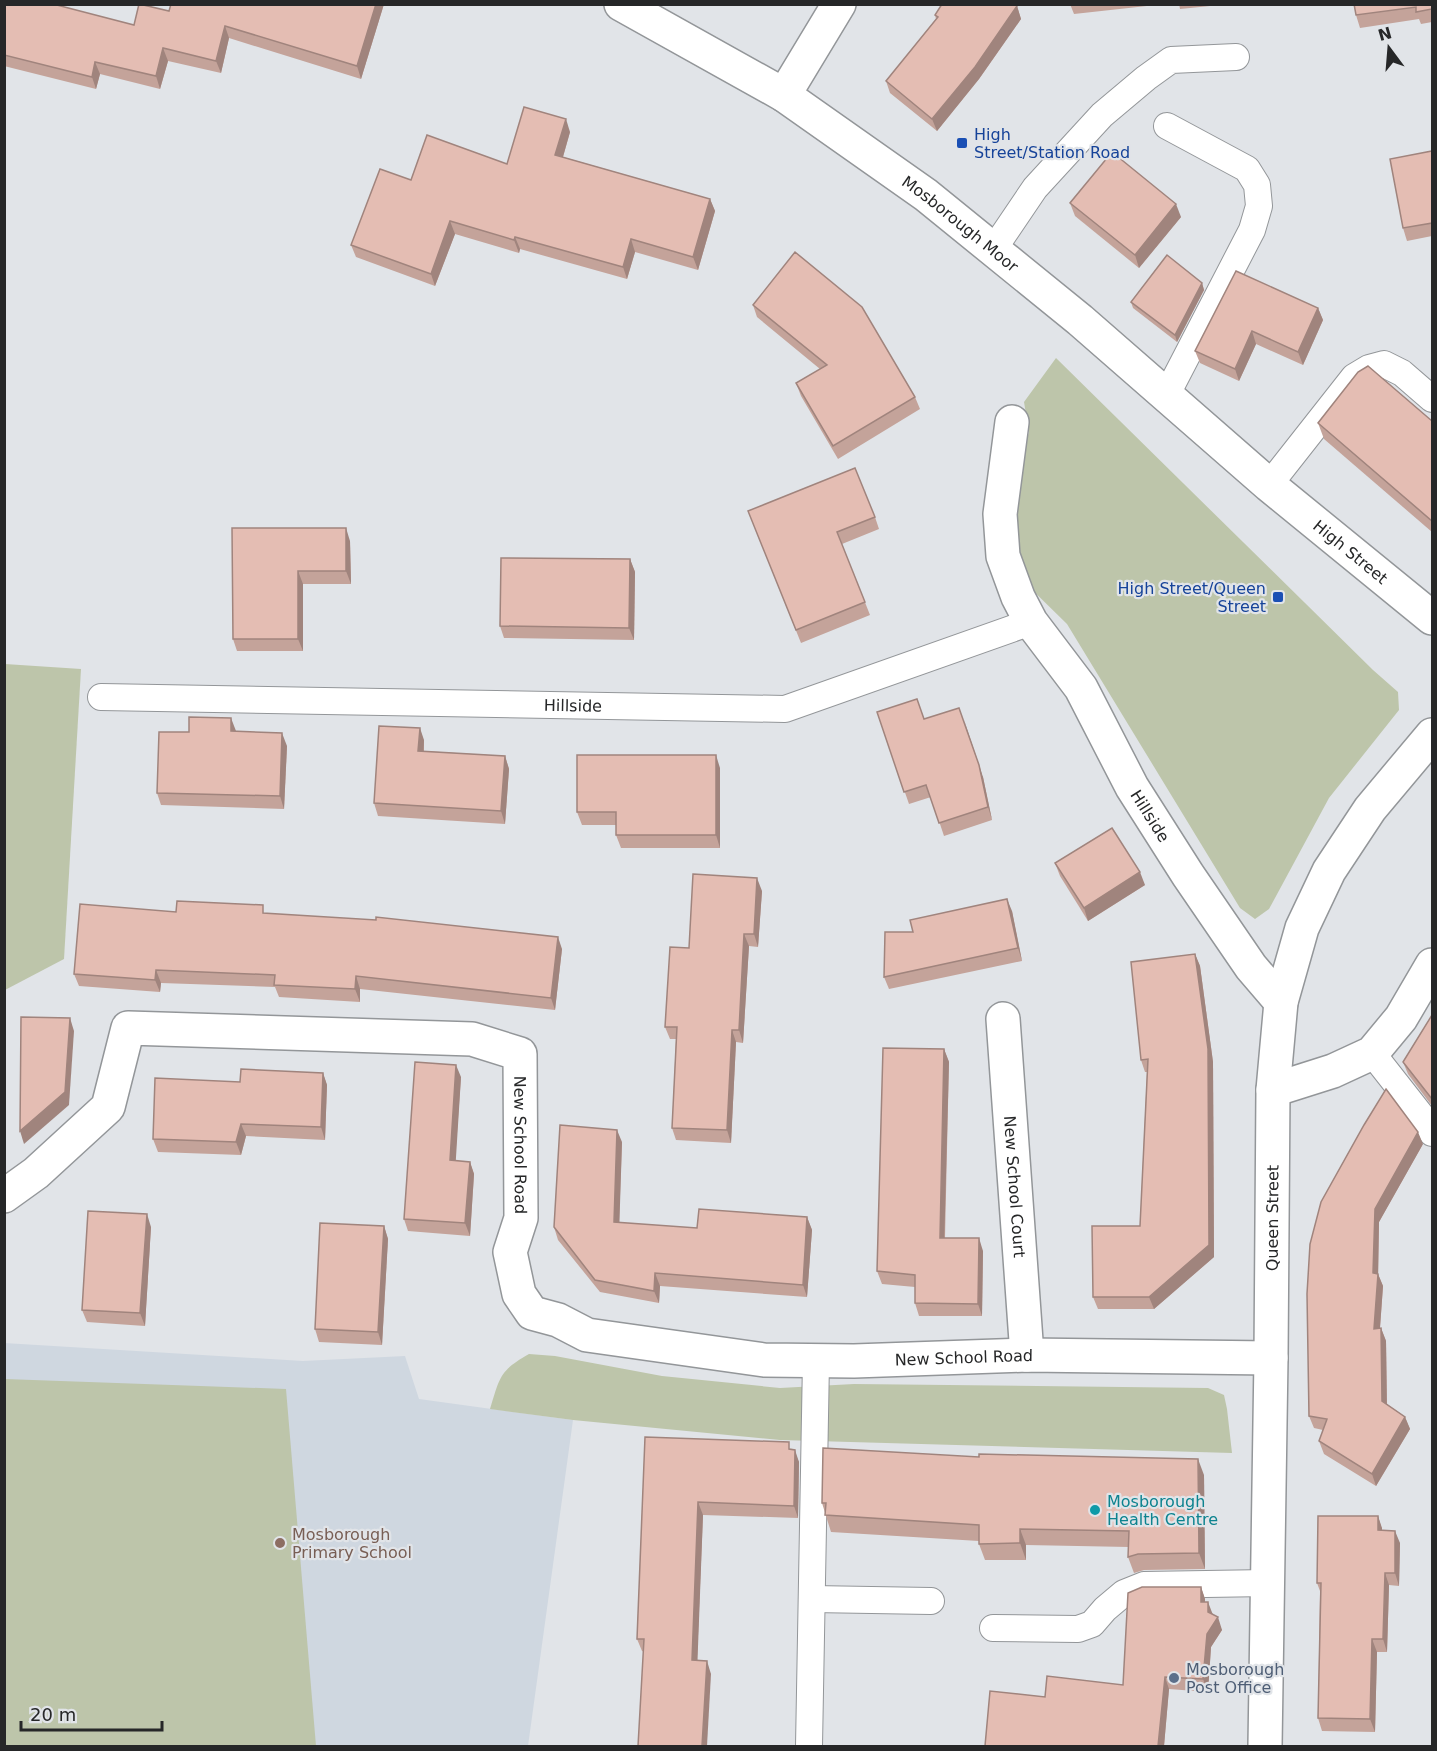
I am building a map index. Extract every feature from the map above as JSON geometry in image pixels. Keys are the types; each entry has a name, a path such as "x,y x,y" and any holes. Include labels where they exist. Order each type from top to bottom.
{"street":[{"name":"Mosborough Moor","path":"621,4 784,95 926,195 1080,320 1269,485"},
{"path":"784,95 839,4"},
{"name":"Hillside","path":"1012,422 1000,514 1003,556 1018,597 1031,622 1081,688 1132,787 1188,875 1251,967 1281,1002"},
{"name":"High Street","path":"1269,485 1432,618"},
{"name":"Queen Street","path":"1265,1746 1273,1090 1281,1002 1302,928 1329,871 1370,809 1432,735"},
{"path":"1273,1090 1332,1071 1372,1053 1401,1018 1432,965"},
{"name":"New School Court","path":"1004,1019 1027,1355"},
{"name":"New School Road","path":"4,1196 36,1173 108,1107 128,1028 472,1039 520,1054 521,1218 510,1252 519,1294 532,1313 558,1320 587,1335 764,1360 854,1361 1027,1355 1271,1358"}],"lane":[{"path":"993,250 1035,188 1102,115 1146,78 1171,60 1236,57"},
{"path":"1166,396 1252,230 1259,206 1257,185 1247,169 1167,126"},
{"path":"1269,485 1354,377 1369,368 1384,364 1402,374 1432,399"},
{"name":"Hillside","path":"101,697 785,709 1031,622"},
{"path":"1372,1053 1427,1123 1432,1133"},
{"path":"809,1746 816,1361"},
{"path":"993,1628 1078,1629 1092,1624 1124,1593 1144,1584 1268,1583"},
{"path":"812,1599 931,1601"}],"shaded area":[{"name":"Mosborough Primary School","path":"4,1343 303,1361 405,1356 419,1399 573,1420 528,1746 5,1746"}],"green space":[{"path":"1056,358 1398,692 1399,710 1329,798 1269,909 1255,919 1240,908 1067,624 1015,573 1015,480 1029,432 1024,402"},
{"path":"5,664 81,669 64,959 5,990"},
{"path":"529,1354 555,1356 662,1376 780,1388 854,1384 1208,1388 1224,1395 1232,1453 780,1440 573,1420 490,1409 496,1389 506,1370"},
{"path":"5,1379 286,1389 316,1746 5,1746"}],"building":[{"path":"4,4 53,4 134,25 139,4 169,11 171,4 376,4 357,66 225,26 216,61 163,48 156,76 95,62 92,77 4,55"},
{"path":"942,4 1014,4 1017,6 975,67 932,119 886,81 938,17 935,15"},
{"path":"1354,4 1432,4 1432,9 1416,12 1416,7 1356,15"},
{"path":"524,107 566,119 555,155 710,199 693,257 631,239 623,267 515,237 514,240 450,221 431,274 351,245 380,169 411,180 427,135 507,164"},
{"path":"1432,151 1432,223 1403,228 1390,159"},
{"path":"1112,152 1176,204 1135,255 1070,203"},
{"path":"795,252 862,307 915,397 833,446 796,383 827,365 753,305"},
{"path":"1167,255 1202,283 1175,335 1131,302"},
{"path":"1236,271 1318,308 1298,352 1252,331 1235,369 1195,351"},
{"path":"1368,366 1432,421 1432,521 1318,423 1358,372"},
{"path":"855,468 875,517 837,532 865,602 796,630 748,511"},
{"path":"232,528 346,528 346,571 298,571 298,639 233,639"},
{"path":"501,558 630,559 629,628 500,626"},
{"path":"917,699 924,719 959,708 979,765 988,807 939,823 926,785 904,792 877,712"},
{"path":"189,717 231,718 231,731 282,733 280,796 157,793 159,732 189,732"},
{"path":"379,726 420,728 418,751 505,756 501,811 374,803"},
{"path":"577,755 716,755 716,835 616,835 616,812 577,812"},
{"path":"1112,828 1140,872 1084,908 1055,863"},
{"path":"693,874 757,878 754,934 744,934 739,1030 732,1030 727,1130 672,1128 677,1027 665,1027 670,947 689,948"},
{"path":"1007,899 1018,948 884,977 885,932 913,932 910,920"},
{"path":"177,901 263,905 263,913 376,920 376,917 558,937 551,998 356,976 355,989 274,985 275,975 156,970 155,980 74,974 80,904 176,912"},
{"path":"1195,954 1208,1049 1209,1245 1149,1297 1093,1297 1092,1226 1140,1226 1148,1059 1141,1060 1131,962"},
{"path":"1432,1015 1432,1099 1403,1062"},
{"path":"21,1017 70,1018 65,1092 20,1131"},
{"path":"883,1048 944,1049 940,1238 979,1238 978,1304 915,1303 915,1275 877,1271"},
{"path":"415,1062 456,1065 450,1160 470,1162 465,1223 404,1219"},
{"path":"241,1069 323,1073 321,1127 241,1124 236,1142 153,1139 155,1078 240,1082"},
{"path":"1386,1089 1418,1132 1375,1209 1373,1273 1378,1274 1374,1329 1381,1328 1382,1401 1405,1417 1372,1474 1319,1441 1327,1419 1309,1416 1307,1294 1310,1244 1321,1202"},
{"path":"560,1125 617,1130 614,1222 697,1228 699,1209 807,1217 803,1285 655,1273 654,1291 595,1280 554,1227"},
{"path":"88,1211 147,1214 140,1313 82,1310"},
{"path":"320,1223 384,1226 378,1332 315,1329"},
{"path":"645,1437 789,1442 789,1449 795,1450 794,1506 698,1502 692,1660 707,1661 702,1746 638,1746 644,1639 637,1639"},
{"path":"823,1448 979,1457 979,1454 1198,1459 1199,1553 1138,1554 1128,1557 1129,1531 1020,1529 1020,1543 979,1544 979,1525 825,1515 826,1503 822,1503"},
{"path":"1318,1516 1378,1516 1378,1530 1395,1531 1395,1573 1385,1573 1383,1639 1372,1639 1370,1719 1318,1718 1321,1583 1317,1583"},
{"path":"1142,1587 1201,1587 1201,1602 1208,1602 1208,1612 1218,1617 1207,1634 1203,1679 1165,1677 1158,1746 985,1746 990,1691 1045,1697 1047,1676 1123,1685 1128,1593"}],"place":[{"name":"High Street/Station Road","path":"962,143"},
{"name":"High Street/Queen Street","path":"1278,597"},
{"name":"Mosborough Health Centre","path":"1095,1510"},
{"name":"Mosborough Primary School","path":"280,1543"},
{"name":"Mosborough Post Office","path":"1174,1678"}]}
